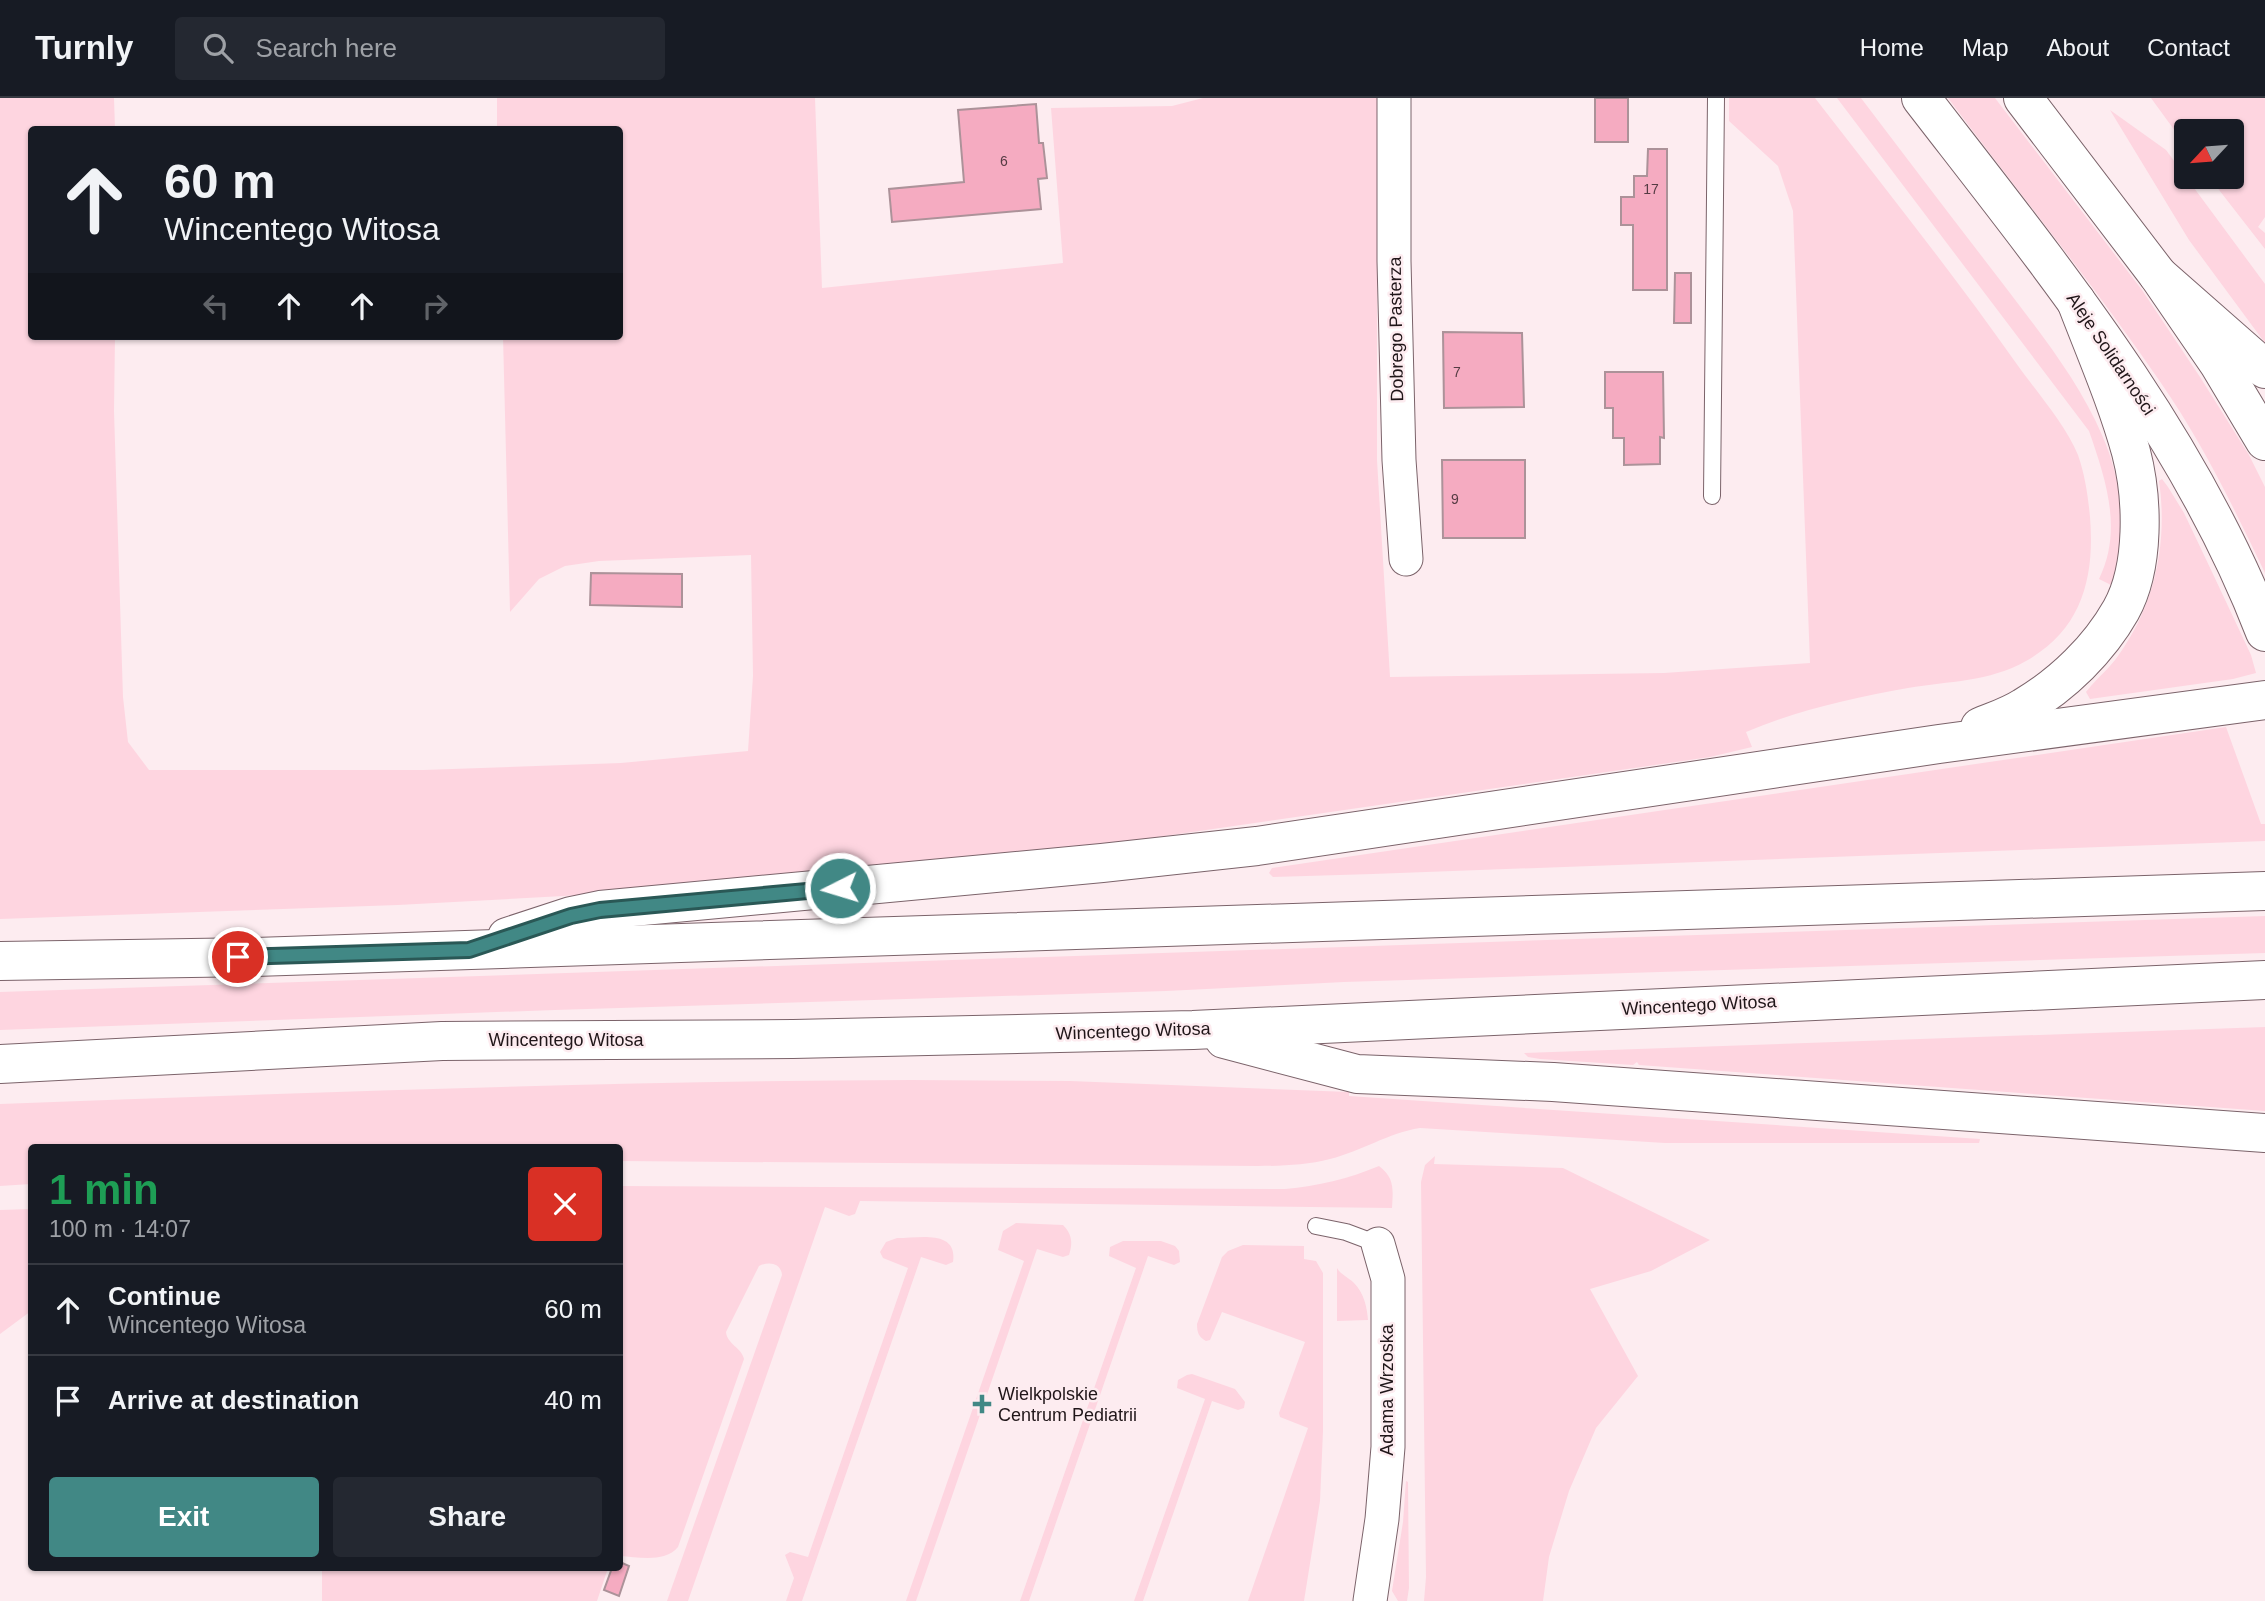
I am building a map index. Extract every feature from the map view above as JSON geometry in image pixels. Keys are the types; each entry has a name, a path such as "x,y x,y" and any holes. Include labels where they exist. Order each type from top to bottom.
{"main road":[{"name":"Aleje Solidarności","path":"1921,98 2076,301 2145,404 2194,483 2241,575 2265,632"},
{"path":"2023,98 2158,275 2219,364 2265,441"},
{"path":"2158,275 2265,369"},
{"path":"1939,744 2022,709 2050,690 2100,641 2122,608 2135,569 2139,498 2132,454 2076,301"},
{"path":"469,950 571,916 600,910 1257,846 1939,744 2265,700"},
{"path":"0,961 254,957 2265,891"},
{"name":"Wincentego Witosa","path":"0,1064 442,1041 781,1039 1193,1030 2265,980"},
{"path":"1193,1030 1348,1073 1553,1082 2261,1133"}],"street":[{"name":"Dobrego Pasterza","path":"1394,98 1394,274 1399,460 1406,559"},
{"name":"Adama Wrzoska","path":"1370,1601 1382,1519 1388,1447 1388,1279 1378,1244"}],"lane":[{"path":"1712,496 1716,98"},
{"name":"Adama Wrzoska","path":"1316,1226 1346,1232 1378,1244"}],"shaded area":[{"path":"0,98 114,98 115,126 28,126 28,340 115,340 114,411 123,697 128,742 149,770 423,770 621,763 748,751 753,676 751,555 599,561 565,566 539,579 510,612 503,340 623,340 623,126 497,126 497,98 815,98 822,288 1063,263 1051,108 1172,106 1203,98 1377,98 1377,460 1390,677 1664,673 1810,663 1793,211 1778,166 1729,121 1729,98 1815,98 1917,229 2050,408 2073,444 2083,470 2091,539 2087,581 2072,618 2045,648 2012,668 1983,677 1887,692 1805,711 1746,732 1752,747 1710,757 1130,841 600,894 398,905 0,919"},
{"path":"1837,98 1861,98 2042,336 2081,394 2109,452 2118,490 2121,550 2111,585 2099,579 2106,561 2111,524 2106,486 2089,431"},
{"path":"1948,98 1995,98 2142,290 2249,455 2265,487 2265,573 2204,452 2176,405 2083,275"},
{"path":"2151,98 2265,98 2265,217 2258,227 2265,233 2265,249 2218,189 2244,189 2244,119 2174,119 2174,130"},
{"path":"2110,110 2166,150 2174,161 2174,189 2195,189 2265,284 2265,343 2189,240"},
{"path":"2162,479 2184,513 2251,655 2256,673 2233,679 2090,699 2086,692 2118,656 2131,636 2150,595 2160,550 2162,527 2159,481"},
{"path":"2226,727 2261,824 2265,824 2265,841 1373,874 1273,877 1269,873 1272,868"},
{"path":"2265,916 2265,953 1344,982 1166,991 0,1030 0,992"},
{"path":"2265,1027 2265,1111 1639,1065 1637,1062 1633,1065 1540,1059 1528,1057 1524,1053"},
{"path":"797,1081 1070,1081 1349,1092 1349,1096 1980,1139 1979,1143 1665,1143 1420,1128 1330,1159 1294,1165 1258,1166 623,1161 623,1144 28,1144 28,1184 0,1186 0,1104 569,1085"},
{"path":"1435,1156 1434,1164 1563,1168 1710,1240 1651,1271 1590,1289 1638,1376 1596,1428 1569,1491 1549,1557 1543,1601 1424,1601 1426,1577 1421,1182 1425,1165"},
{"path":"1379,1166 1390,1180 1393,1190 1392,1208 860,1201 855,1214 849,1216 825,1207 688,1601 667,1601 782,1275 777,1266 770,1263 759,1266 726,1332 744,1359 678,1547 659,1557 623,1556 623,1186 1285,1189 1356,1175"},
{"path":"28,1209 28,1313 0,1334 0,1210"},
{"path":"1016,1223 1063,1225 1071,1239 1069,1255 1063,1257 1037,1249 916,1601 906,1601 1024,1261 998,1250 1003,1231"},
{"path":"926,1237 943,1240 953,1251 953,1262 946,1265 921,1257 802,1601 786,1601 794,1578 785,1555 790,1552 808,1557 908,1268 883,1258 880,1252 886,1242 897,1238"},
{"path":"1123,1241 1161,1241 1175,1246 1179,1251 1180,1262 1174,1265 1148,1256 1029,1601 1020,1601 1136,1268 1109,1256 1110,1247"},
{"path":"1243,1245 1304,1246 1304,1259 1316,1261 1323,1273 1320,1501 1304,1601 1248,1601 1308,1428 1280,1417 1279,1413 1305,1342 1222,1312 1210,1340 1202,1338 1197,1330 1222,1257 1228,1251"},
{"path":"1337,1268 1360,1291 1368,1320 1337,1321"},
{"path":"1192,1374 1235,1389 1245,1402 1244,1408 1238,1410 1212,1401 1143,1601 1134,1601 1205,1399 1177,1388 1178,1380"},
{"path":"1406,1481 1409,1588 1407,1601 1398,1601 1392,1591 1403,1522"},
{"path":"322,1571 607,1571 597,1601 322,1601"}],"building":[{"path":"1595,98 1628,98 1628,142 1595,142"},
{"path":"1036,104 1039,143 1043,143 1047,178 1038,179 1041,209 892,222 889,189 964,182 958,110"},
{"path":"1648,149 1667,149 1667,290 1633,290 1633,225 1621,225 1621,197 1634,197 1634,176 1647,176"},
{"path":"1675,273 1691,273 1691,323 1674,323"},
{"path":"1443,332 1522,333 1524,407 1444,408"},
{"path":"1605,372 1663,372 1664,438 1660,437 1660,464 1624,465 1624,438 1613,438 1613,408 1605,408"},
{"path":"1442,460 1525,460 1525,538 1443,538"},
{"path":"591,573 682,574 682,607 590,605"},
{"path":"623,1563 629,1566 619,1596 604,1590 611,1571 623,1571"}],"place":[{"name":"Wielkpolskie Centrum Pediatrii","path":"982,1404"}],"route":[{"path":"238,957 469,950 571,916 600,910 840,888"}]}
